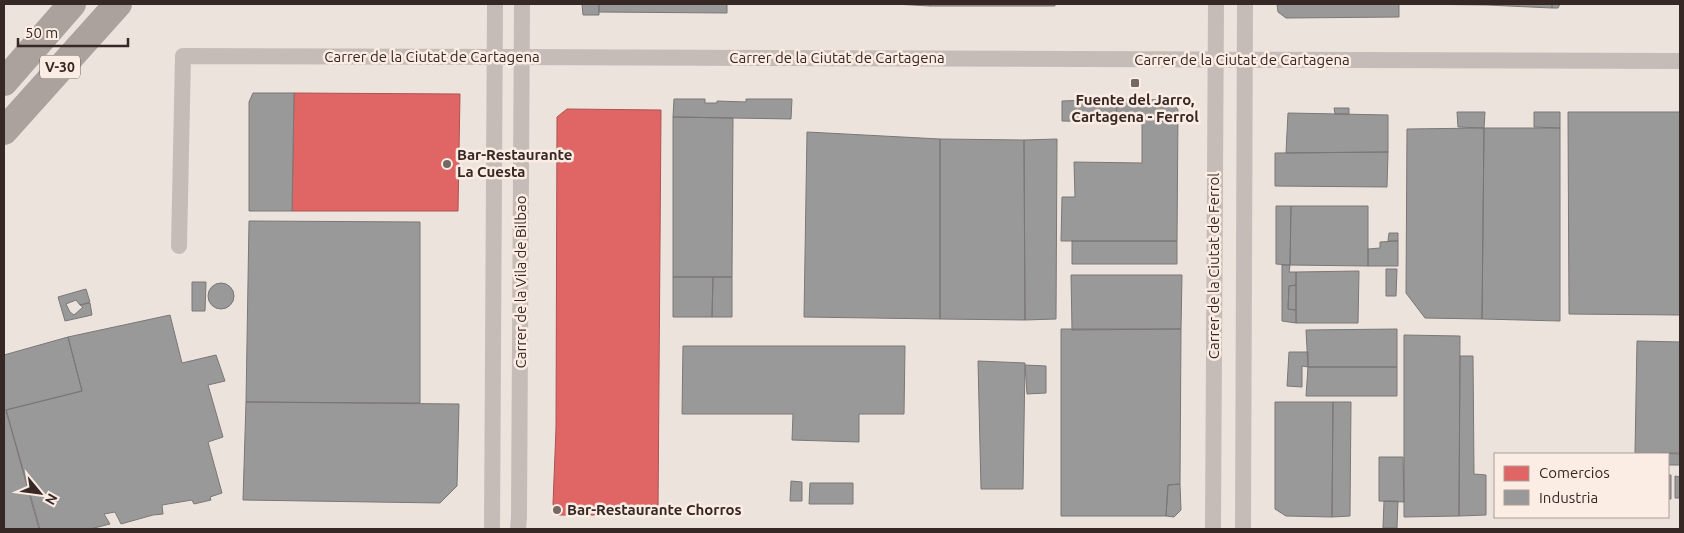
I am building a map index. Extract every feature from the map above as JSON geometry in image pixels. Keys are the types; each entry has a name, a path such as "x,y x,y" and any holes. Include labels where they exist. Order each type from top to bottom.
{"highway":[{"name":"V-30","path":"4,82 72,4"},
{"name":"V-30","path":"4,131 118,4"}],"street":[{"name":"Carrer de la Vila de Bilbao","path":"492,529 495,4"},
{"name":"Carrer de la Vila de Bilbao","path":"518,529 522,4"},
{"name":"Carrer de la Ciutat de Ferrol","path":"1213,529 1216,4"},
{"name":"Carrer de la Ciutat de Ferrol","path":"1243,529 1245,4"},
{"name":"Carrer de la Ciutat de Cartagena","path":"179,246 183,56 1680,61"}],"building: Comercios":[{"path":"294,93 460,94 458,211 292,211"},
{"path":"567,109 661,110 658,515 558,515 553,504 556,428 557,117"}],"building: Industria":[{"path":"582,4 599,4 599,15 583,15"},
{"path":"599,4 727,4 727,13 599,12"},
{"path":"894,4 930,4 930,6"},
{"path":"930,4 1055,4 1055,6 930,6"},
{"path":"1277,4 1399,4 1399,17 1286,18 1278,12"},
{"path":"1406,4 1487,4 1487,5"},
{"path":"1552,4 1552,8 1487,5"},
{"path":"1552,4 1560,4 1558,8 1552,8"},
{"path":"253,93 294,93 292,211 249,211 249,102"},
{"path":"674,99 705,99 705,103 717,103 717,101 746,102 746,99 792,99 791,119 673,117"},
{"path":"1117,99 1116,122 1062,121 1062,101"},
{"path":"1117,99 1167,100 1173,102 1178,110 1177,241 1061,241 1062,197 1075,197 1074,162 1142,163 1142,123 1116,122"},
{"path":"1334,108 1349,108 1349,114 1335,114"},
{"path":"1457,112 1485,112 1484,128 1458,127"},
{"path":"1534,112 1560,112 1560,128 1534,127"},
{"path":"1568,112 1680,112 1680,315 1569,314"},
{"path":"1288,113 1388,115 1388,152 1286,153"},
{"path":"673,117 733,118 732,277 673,277"},
{"path":"1484,128 1560,128 1560,321 1482,319"},
{"path":"1484,128 1482,319 1425,318 1406,293 1407,129"},
{"path":"807,132 940,139 940,319 804,317"},
{"path":"940,139 1024,140 1025,320 940,319"},
{"path":"1057,139 1056,319 1025,320 1024,140"},
{"path":"1388,152 1387,187 1275,186 1275,153"},
{"path":"1276,206 1291,206 1290,265 1276,264"},
{"path":"1291,206 1368,206 1368,266 1290,265"},
{"path":"249,221 420,222 420,403 246,402"},
{"path":"1389,233 1398,233 1398,241 1388,241"},
{"path":"1072,241 1177,241 1177,264 1072,264"},
{"path":"1398,241 1398,266 1368,266 1368,249 1380,248 1380,242"},
{"path":"1282,265 1290,265 1289,272 1296,272 1296,285 1289,286 1288,309 1296,310 1296,323 1282,321"},
{"path":"1386,269 1397,269 1396,296 1386,296"},
{"path":"1359,271 1358,323 1296,323 1296,272"},
{"path":"1071,275 1182,275 1181,329 1072,330"},
{"path":"673,277 713,277 712,317 673,317"},
{"path":"713,277 732,277 732,317 712,317"},
{"path":"192,282 206,282 205,311 192,311"},
{"path":"221,283 230,287 234,296 230,305 221,309 212,305 208,296 212,287"},
{"path":"1296,285 1296,310 1288,309 1289,286"},
{"path":"86,289 90,302 80,305 90,303 92,315 65,321 58,297","holes":["76,300 83,307 74,315 66,304"]},
{"path":"170,315 182,363 216,355 225,381 208,385 223,437 208,442 222,493 210,497 211,500 194,504 192,500 162,505 163,514 121,524 115,512 104,514 110,524 90,529 40,529 6,410 82,391 68,337"},
{"path":"1061,329 1181,329 1180,484 1168,485 1166,516 1061,516"},
{"path":"1397,329 1397,367 1308,367 1306,330"},
{"path":"1404,335 1460,336 1459,516 1404,517"},
{"path":"68,337 82,391 6,410 39,529 4,529 4,355"},
{"path":"1637,341 1680,342 1680,453 1635,453"},
{"path":"683,346 905,346 904,414 859,414 859,442 792,440 793,414 682,414"},
{"path":"1289,352 1308,352 1308,367 1302,366 1302,387 1287,386"},
{"path":"1460,356 1473,356 1474,474 1486,475 1486,515 1459,516"},
{"path":"978,361 1025,363 1023,489 981,489"},
{"path":"1025,365 1046,366 1046,393 1027,394"},
{"path":"1308,367 1397,367 1397,396 1306,396"},
{"path":"246,402 459,404 457,486 440,503 243,500"},
{"path":"1275,402 1333,402 1332,517 1286,516 1275,509"},
{"path":"1333,402 1351,402 1350,516 1332,517"},
{"path":"1669,453 1680,454 1680,465 1669,465"},
{"path":"1379,457 1403,457 1404,502 1379,501"},
{"path":"1669,475 1671,475 1671,499 1669,499"},
{"path":"1675,476 1680,477 1680,498 1675,498"},
{"path":"791,481 802,482 802,501 790,501"},
{"path":"810,483 853,483 853,504 809,504"},
{"path":"1180,484 1181,510 1174,517 1166,516 1168,485"},
{"path":"1384,501 1398,501 1397,528 1383,528"}],"place":[{"name":"Fuente del Jarro, Cartagena - Ferrol","path":"1135,83"},
{"name":"Bar-Restaurante La Cuesta","path":"447,164"},
{"name":"Bar-Restaurante Chorros","path":"557,510"}]}
